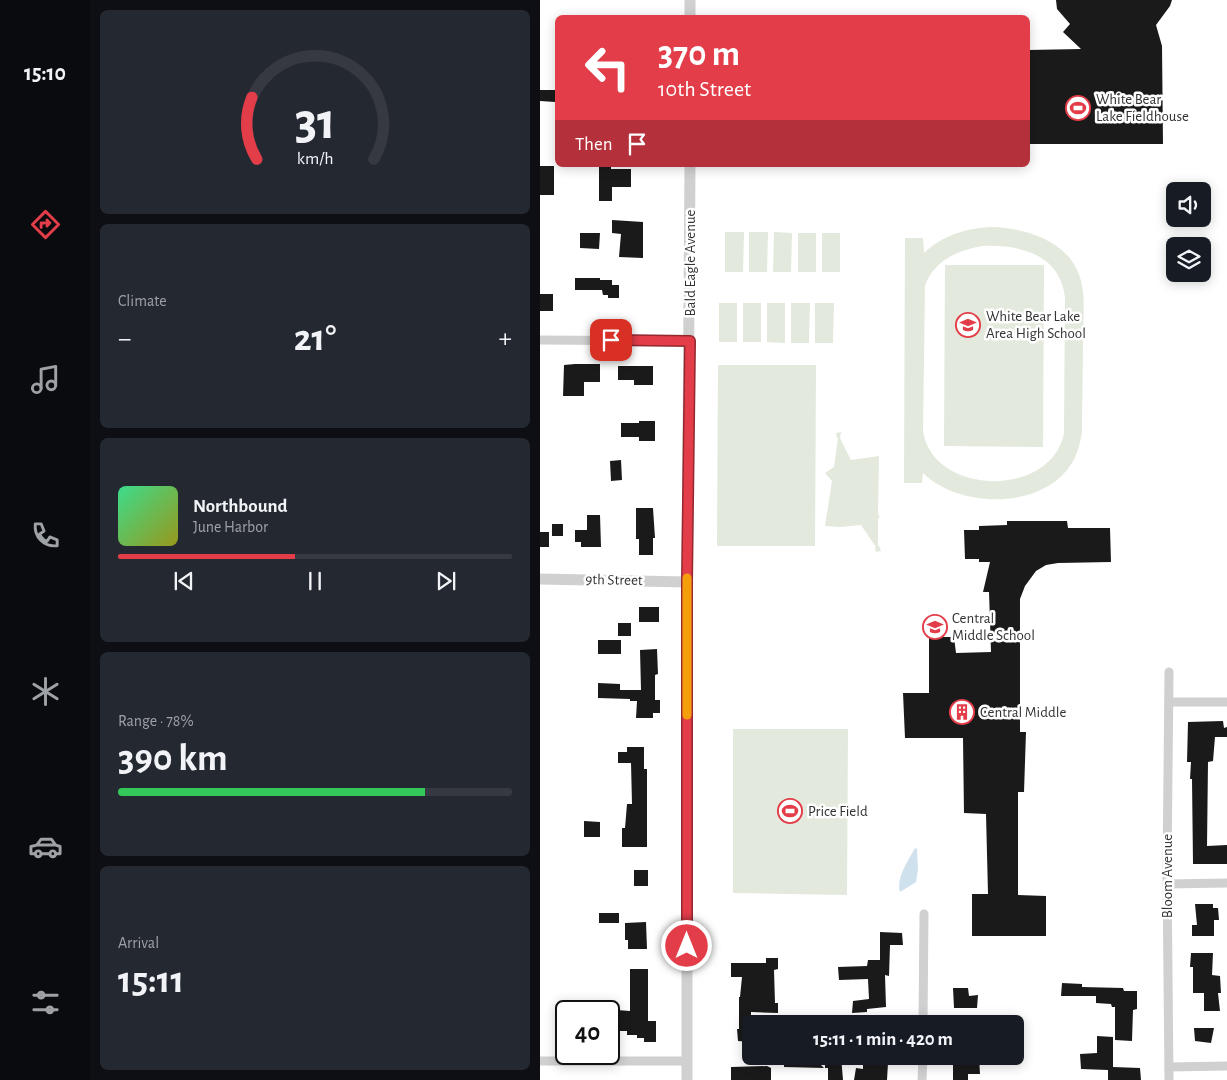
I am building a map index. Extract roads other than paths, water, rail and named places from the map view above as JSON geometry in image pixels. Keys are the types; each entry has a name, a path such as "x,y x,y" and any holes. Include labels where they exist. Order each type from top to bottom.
{"street":[{"path":"690,0 690,15"},
{"name":"Bald Eagle Avenue","path":"687,1080 687,582 690,167"},
{"path":"540,340 690,341"},
{"name":"9th Street","path":"540,579 687,582"},
{"name":"Bloom Avenue","path":"1169,672 1167,884 1169,1080"},
{"path":"1169,702 1227,702"},
{"path":"1167,884 1227,884"},
{"path":"923,1015 924,914"},
{"path":"540,1061 687,1062"},
{"path":"922,1080 923,1065"},
{"path":"1169,1067 1227,1066"}],"water":[{"path":"915,848 917,849 918,870 916,882 900,892 901,875"}],"place":[{"name":"White Bear Lake Fieldhouse","path":"1078,108"},
{"name":"White Bear Lake Area High School","path":"968,325"},
{"name":"Central Middle School","path":"935,627"},
{"name":"Central Middle","path":"962,712"},
{"name":"Price Field","path":"790,811"}]}
